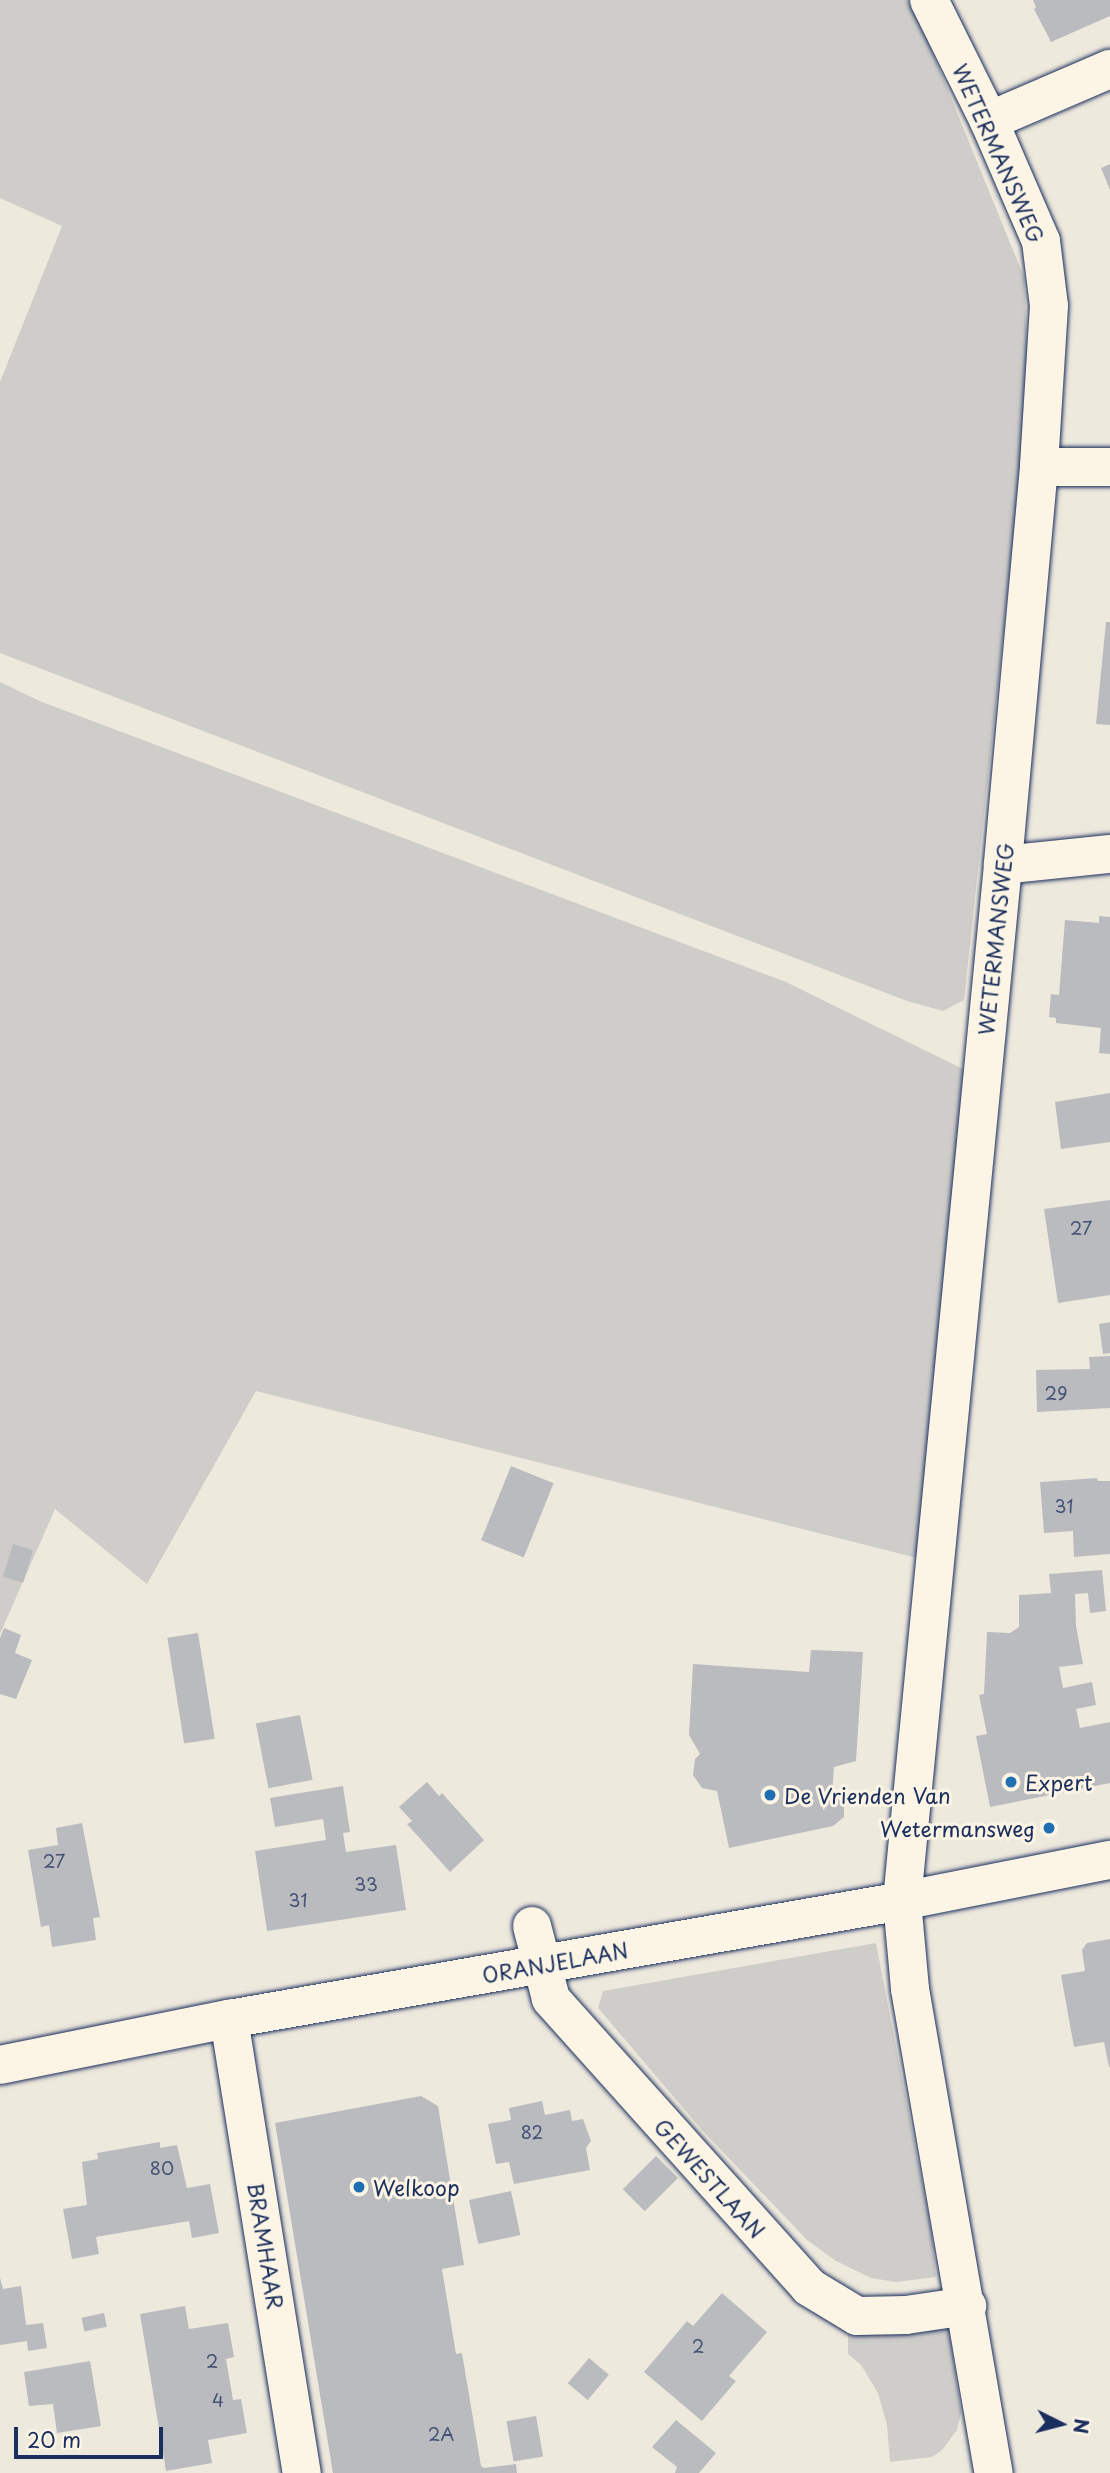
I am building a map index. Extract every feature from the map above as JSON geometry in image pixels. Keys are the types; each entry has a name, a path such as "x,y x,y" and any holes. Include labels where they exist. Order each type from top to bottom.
{"street":[{"name":"WETERMANSWEG","path":"902,1901 1039,467 1048,286 1041,241 989,121 929,0"},
{"path":"989,121 1110,69"},
{"path":"1039,467 1110,467"},
{"path":"1003,865 1110,854"},
{"name":"ORANJELAAN","path":"0,2065 229,2019 902,1901 1110,1860"},
{"path":"902,1901 910,1989 994,2473"},
{"name":"GEWESTLAAN","path":"532,1926 551,1999 809,2287 857,2316 906,2315 967,2306"},
{"name":"BRAMHAAR","path":"229,2019 302,2473"}],"shaded area":[{"path":"0,0 907,0 923,29 1024,277 1029,395 964,1000 943,1011 907,1001 0,653 0,382 62,226 0,198"},
{"path":"0,682 42,702 786,982 969,1072 929,1561 256,1391 147,1584 55,1509 0,1634"},
{"path":"876,1943 932,2234 936,2277 896,2282 871,2278 836,2261 807,2240 702,2130 598,2008 603,1991"},
{"path":"948,2323 961,2412 957,2430 942,2450 932,2457 890,2462 887,2425 878,2393 861,2365 848,2354 848,2332"}],"building":[{"path":"1033,0 1110,0 1110,16 1051,42 1034,9"},
{"path":"1110,164 1110,190 1101,168"},
{"path":"1106,622 1110,622 1110,725 1096,724"},
{"path":"1099,916 1110,917 1110,1054 1099,1053 1101,1028 1056,1023 1056,1018 1049,1017 1051,994 1059,995 1065,920 1099,923"},
{"path":"1110,1093 1110,1142 1061,1149 1055,1102"},
{"path":"1110,1200 1110,1295 1058,1303 1044,1209"},
{"path":"1110,1322 1110,1353 1103,1354 1099,1324"},
{"path":"1110,1356 1110,1408 1037,1412 1036,1370 1090,1369 1089,1357"},
{"path":"511,1466 554,1483 524,1557 481,1540"},
{"path":"1097,1478 1098,1481 1110,1481 1110,1554 1074,1557 1073,1531 1044,1533 1040,1482"},
{"path":"13,1544 33,1550 23,1583 3,1577"},
{"path":"1102,1570 1106,1611 1090,1613 1088,1593 1075,1594 1076,1626 1083,1664 1059,1667 1063,1688 1092,1682 1096,1705 1076,1709 1080,1728 1110,1722 1110,1783 990,1807 976,1736 987,1734 979,1695 984,1694 987,1632 1010,1633 1019,1627 1019,1595 1051,1593 1049,1574"},
{"path":"4,1628 21,1635 15,1653 32,1660 16,1699 0,1694 0,1638"},
{"path":"198,1633 215,1739 184,1744 167,1638"},
{"path":"811,1650 863,1652 856,1761 834,1767 832,1795 844,1803 844,1817 833,1826 729,1848 717,1791 702,1788 693,1775 695,1759 700,1754 689,1735 693,1664 809,1672"},
{"path":"300,1715 313,1780 268,1788 256,1724"},
{"path":"427,1782 439,1796 442,1793 484,1840 450,1872 407,1824 412,1821 399,1807"},
{"path":"343,1786 350,1832 343,1833 346,1852 396,1845 406,1910 267,1931 255,1851 326,1840 323,1819 275,1827 270,1798"},
{"path":"82,1823 100,1917 93,1918 96,1940 52,1947 49,1925 41,1927 28,1850 58,1845 56,1828"},
{"path":"1110,1939 1109,2067 1104,2042 1074,2047 1061,1975 1085,1971 1082,1950 1087,1943"},
{"path":"421,2096 438,2106 464,2265 442,2269 456,2354 462,2353 481,2466 484,2468 516,2464 517,2473 333,2473 275,2123"},
{"path":"542,2101 545,2115 570,2110 572,2121 583,2119 591,2141 586,2148 590,2170 514,2184 509,2162 496,2164 488,2124 511,2120 509,2108"},
{"path":"160,2142 160,2148 177,2145 187,2188 210,2184 219,2233 192,2238 189,2221 96,2237 99,2254 72,2259 63,2209 87,2205 82,2162 98,2159 97,2153"},
{"path":"656,2156 678,2178 645,2211 623,2189"},
{"path":"511,2191 520,2235 478,2244 469,2200"},
{"path":"0,2278 3,2289 21,2286 26,2325 43,2323 47,2348 28,2351 27,2341 0,2345"},
{"path":"722,2293 767,2332 729,2376 736,2381 702,2421 644,2372 687,2321 693,2326"},
{"path":"185,2306 189,2329 228,2323 234,2357 226,2359 233,2400 241,2399 247,2433 208,2440 212,2463 166,2471 140,2314"},
{"path":"104,2313 107,2327 84,2331 82,2318"},
{"path":"589,2358 609,2375 588,2400 568,2383"},
{"path":"90,2361 101,2426 57,2433 53,2404 29,2406 24,2372"},
{"path":"536,2416 543,2456 514,2462 506,2421"},
{"path":"676,2420 716,2453 699,2473 675,2473 677,2467 652,2447"}],"place":[{"name":"Expert","path":"1011,1782"},
{"name":"De Vrienden Van","path":"770,1795"},
{"name":"Wetermansweg","path":"1049,1828"},
{"name":"Welkoop","path":"359,2187"}]}
